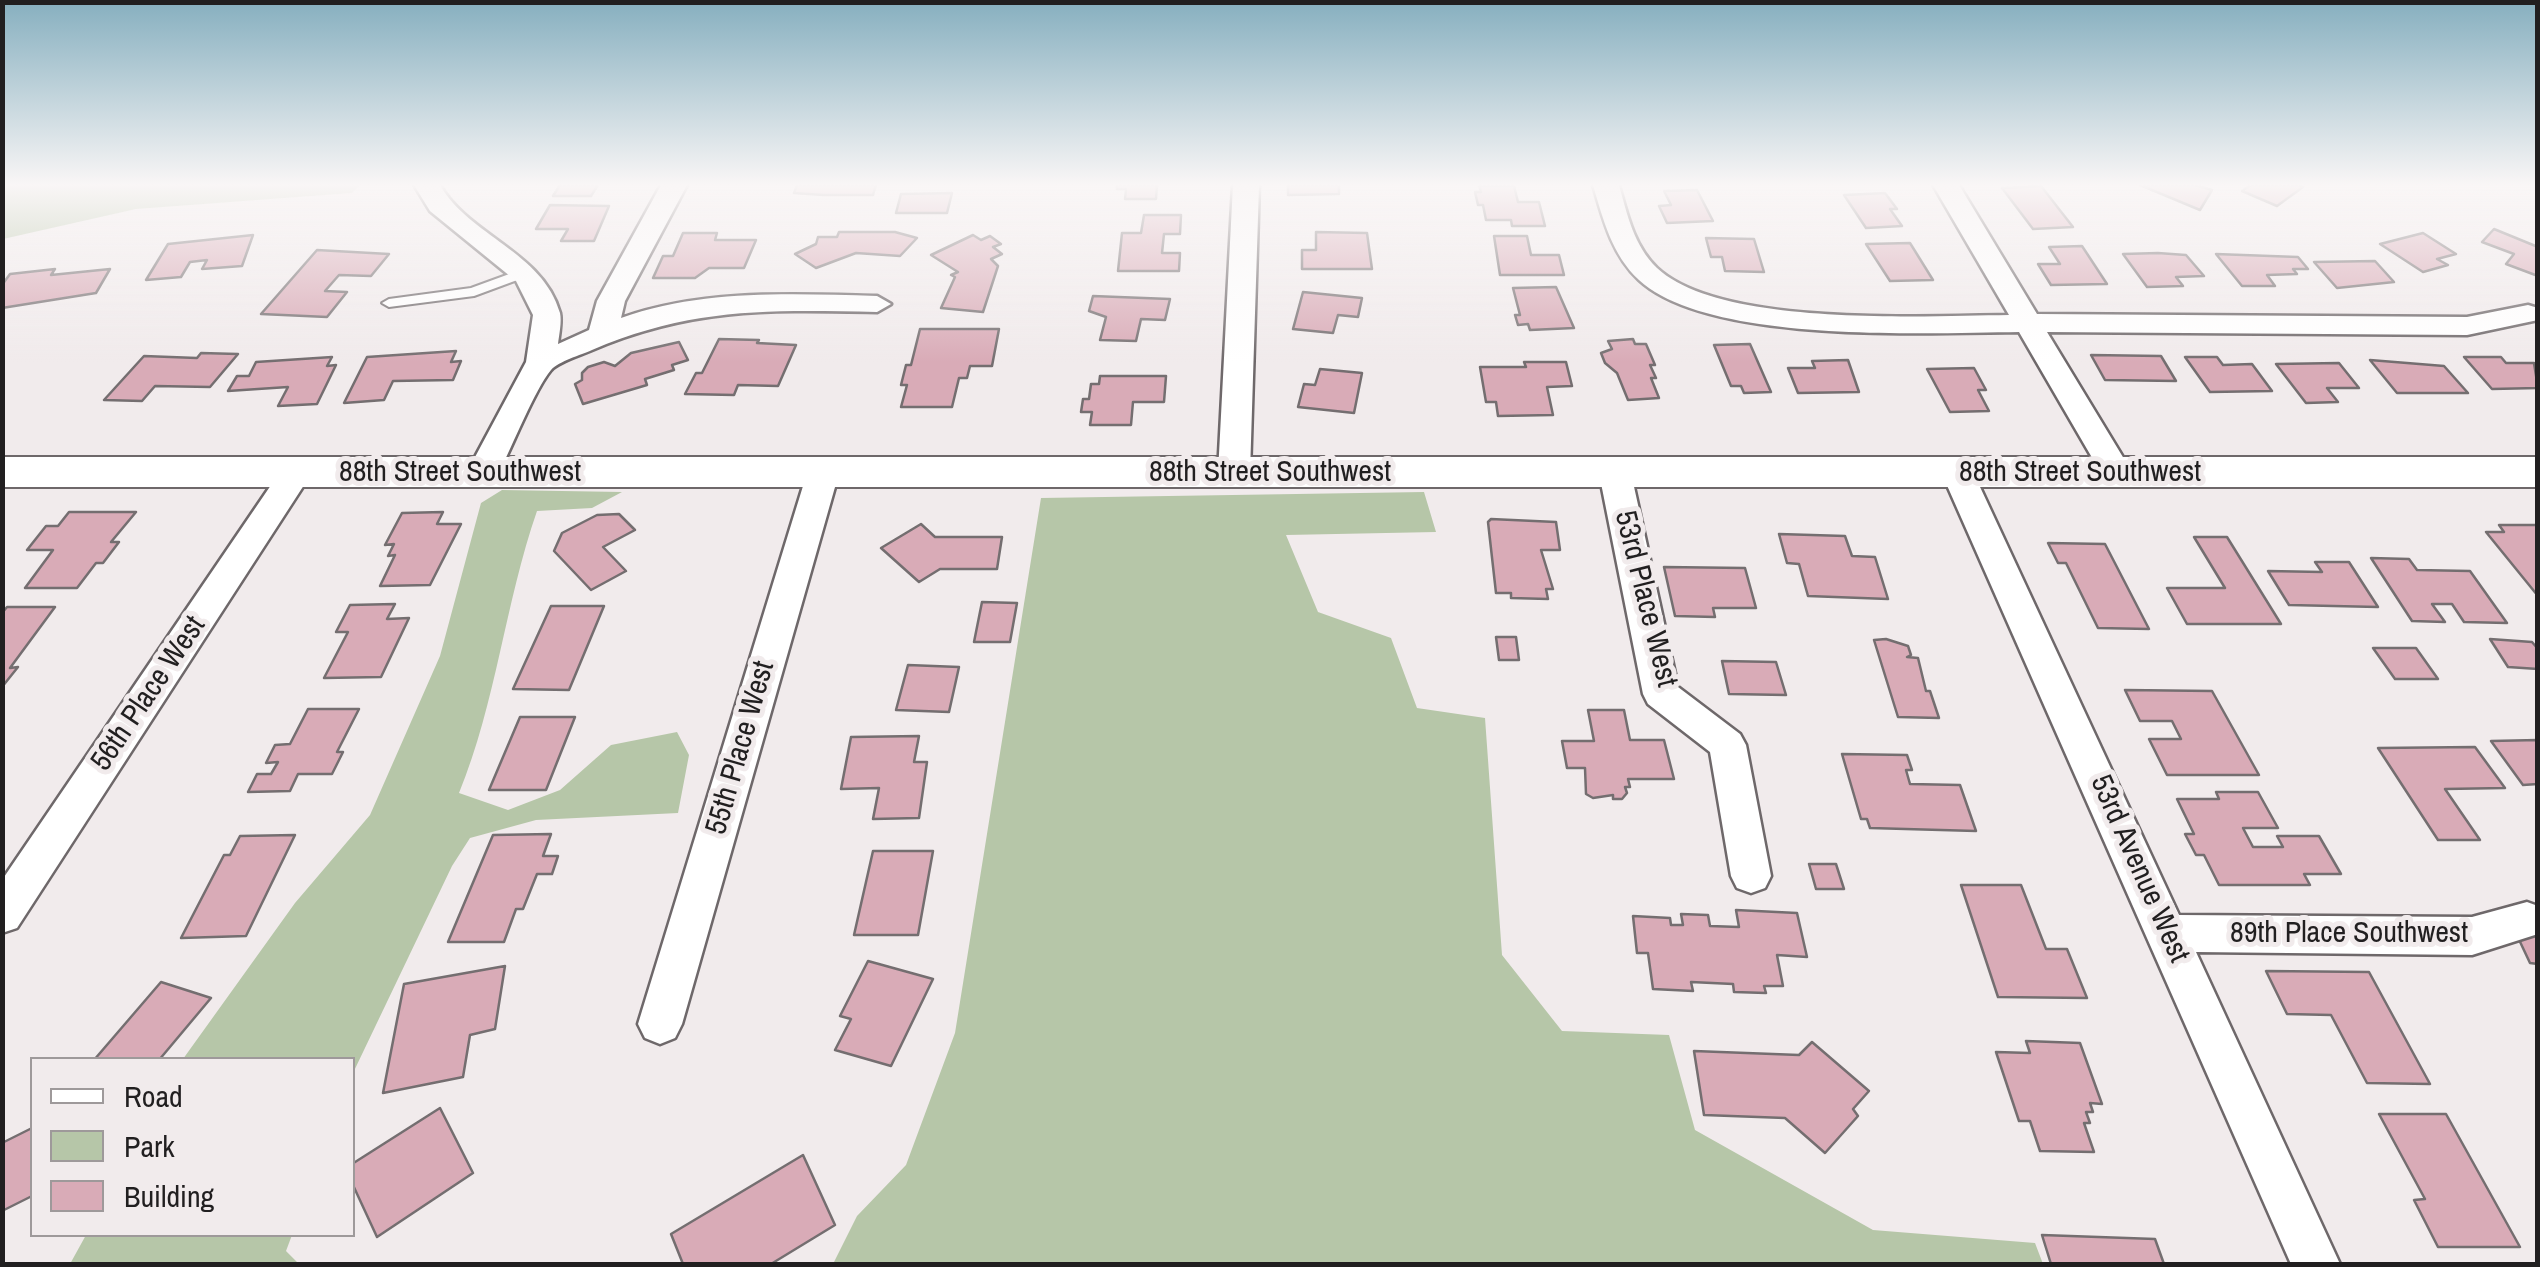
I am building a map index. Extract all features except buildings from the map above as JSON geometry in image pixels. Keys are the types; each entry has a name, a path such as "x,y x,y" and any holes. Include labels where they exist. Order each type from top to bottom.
{"street":[{"path":"483,472 542,362 547,315 523,273 487,244"},
{"path":"602,335 611,301 642,244"},
{"path":"1234,473 1244,244"},
{"path":"1626,244 1641,268 1660,284 1699,302 1832,320 2468,326 2528,314"},
{"path":"1980,244 2116,472"},
{"path":"542,362 602,335 693,308 771,303 876,304"},
{"name":"88th Street Southwest","path":"2,472 2538,472"},
{"name":"55th Place West","path":"660,1024 823,473"},
{"name":"53rd Place West","path":"1615,473 1661,694 1727,745 1751,876"},
{"name":"56th Place West","path":"2,914 295,474"},
{"name":"53rd Avenue West","path":"1958,474 2316,1264"},
{"name":"89th Place Southwest","path":"2169,934 2472,936 2527,920"}],"lane":[{"path":"389,304 474,292 523,273"}],"green space":[{"path":"502,490 622,492 592,508 537,511 482,724 459,793 508,810 560,790 611,745 677,732 689,755 678,813 536,820 470,838 452,866 355,1069 355,1057 184,1057 295,903 370,815 440,656 481,503"},
{"path":"1424,492 1436,532 1286,535 1318,612 1391,638 1417,708 1485,718 1502,955 1562,1031 1669,1035 1695,1130 1873,1230 2035,1243 2043,1264 833,1264 857,1216 906,1165 955,1033 1041,498"},
{"path":"85,1237 291,1237 286,1251 299,1264 70,1264"}]}
